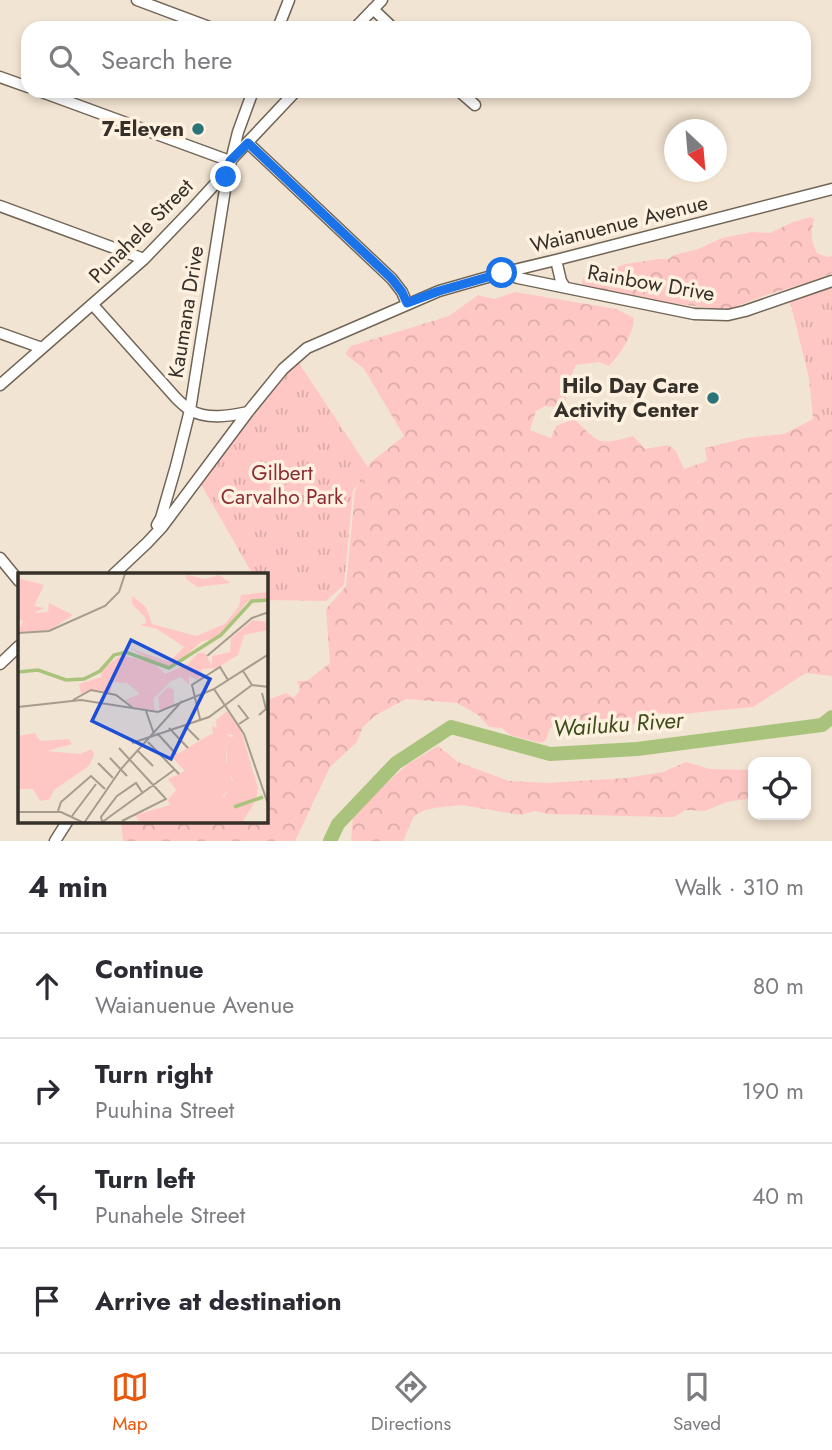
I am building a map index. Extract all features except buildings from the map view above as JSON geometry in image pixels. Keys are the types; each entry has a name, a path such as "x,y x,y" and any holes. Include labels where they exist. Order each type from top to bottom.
{"street":[{"path":"136,0 193,21"},
{"path":"281,21 289,0"},
{"path":"362,21 382,0"},
{"path":"373,9 386,21"},
{"path":"0,77 21,84"},
{"path":"58,98 230,161"},
{"name":"Kaumana Drive","path":"151,538 161,518 190,410 230,161 250,98"},
{"name":"Punahele Street","path":"0,385 144,259 215,184 230,161 290,98"},
{"path":"467,98 475,106"},
{"path":"248,143 392,279 407,303"},
{"name":"Waianuenue Avenue","path":"115,573 169,517 283,369 307,348 439,291 832,189"},
{"path":"193,208 209,196 223,199"},
{"path":"0,206 144,259"},
{"path":"556,260 565,287"},
{"name":"Rainbow Drive","path":"502,273 709,316 745,311 832,281"},
{"path":"93,305 176,398 190,410 211,416 248,412"},
{"path":"0,333 42,348"},
{"path":"0,558 18,579"},
{"path":"0,664 18,647"},
{"path":"55,841 66,824"}],"green space":[{"path":"810,217 814,219 812,236 815,248 817,253 832,256 832,273 727,310 646,300 582,285 583,278 601,268 669,259 722,238 752,232 770,233"},
{"path":"832,284 832,426 822,428 789,298"},
{"path":"515,292 616,309 634,318 626,344 609,366 599,362 576,365 566,387 566,400 559,407 545,406 536,411 530,430 551,438 556,426 574,419 600,441 633,436 645,449 668,445 676,451 684,469 707,461 705,448 746,438 784,434 813,419 809,379 796,322 832,332 832,676 806,673 753,707 682,714 655,713 633,724 589,725 563,721 550,728 546,740 540,743 510,735 502,728 489,727 478,715 457,703 406,699 376,715 363,727 356,743 330,767 295,841 123,841 121,824 268,824 268,698 286,693 294,698 300,690 297,681 307,681 330,663 326,609 346,586 355,491 370,463 404,436 364,369 345,354 351,346 449,316 478,295 494,299"},
{"name":"Gilbert Carvalho Park","path":"295,357 371,472 353,490 344,585 326,601 268,600 268,573 252,573 198,479"},
{"path":"438,746 458,762 509,781 547,783 626,778 663,772 686,762 710,769 748,770 748,799 727,802 705,811 686,810 674,817 549,814 535,811 520,815 462,805 441,807 425,810 414,816 403,841 351,841 353,816 358,808 408,764"}],"waterway":[{"name":"Wailuku River","path":"330,841 338,824 396,763 451,727 550,754 637,749 822,725 832,717"}],"place":[{"name":"7-Eleven","path":"198,129"},
{"name":"Hilo Day Care Activity Center","path":"713,398"}],"route":[{"path":"226,177 230,161 248,143 392,279 407,303 502,273"}]}
